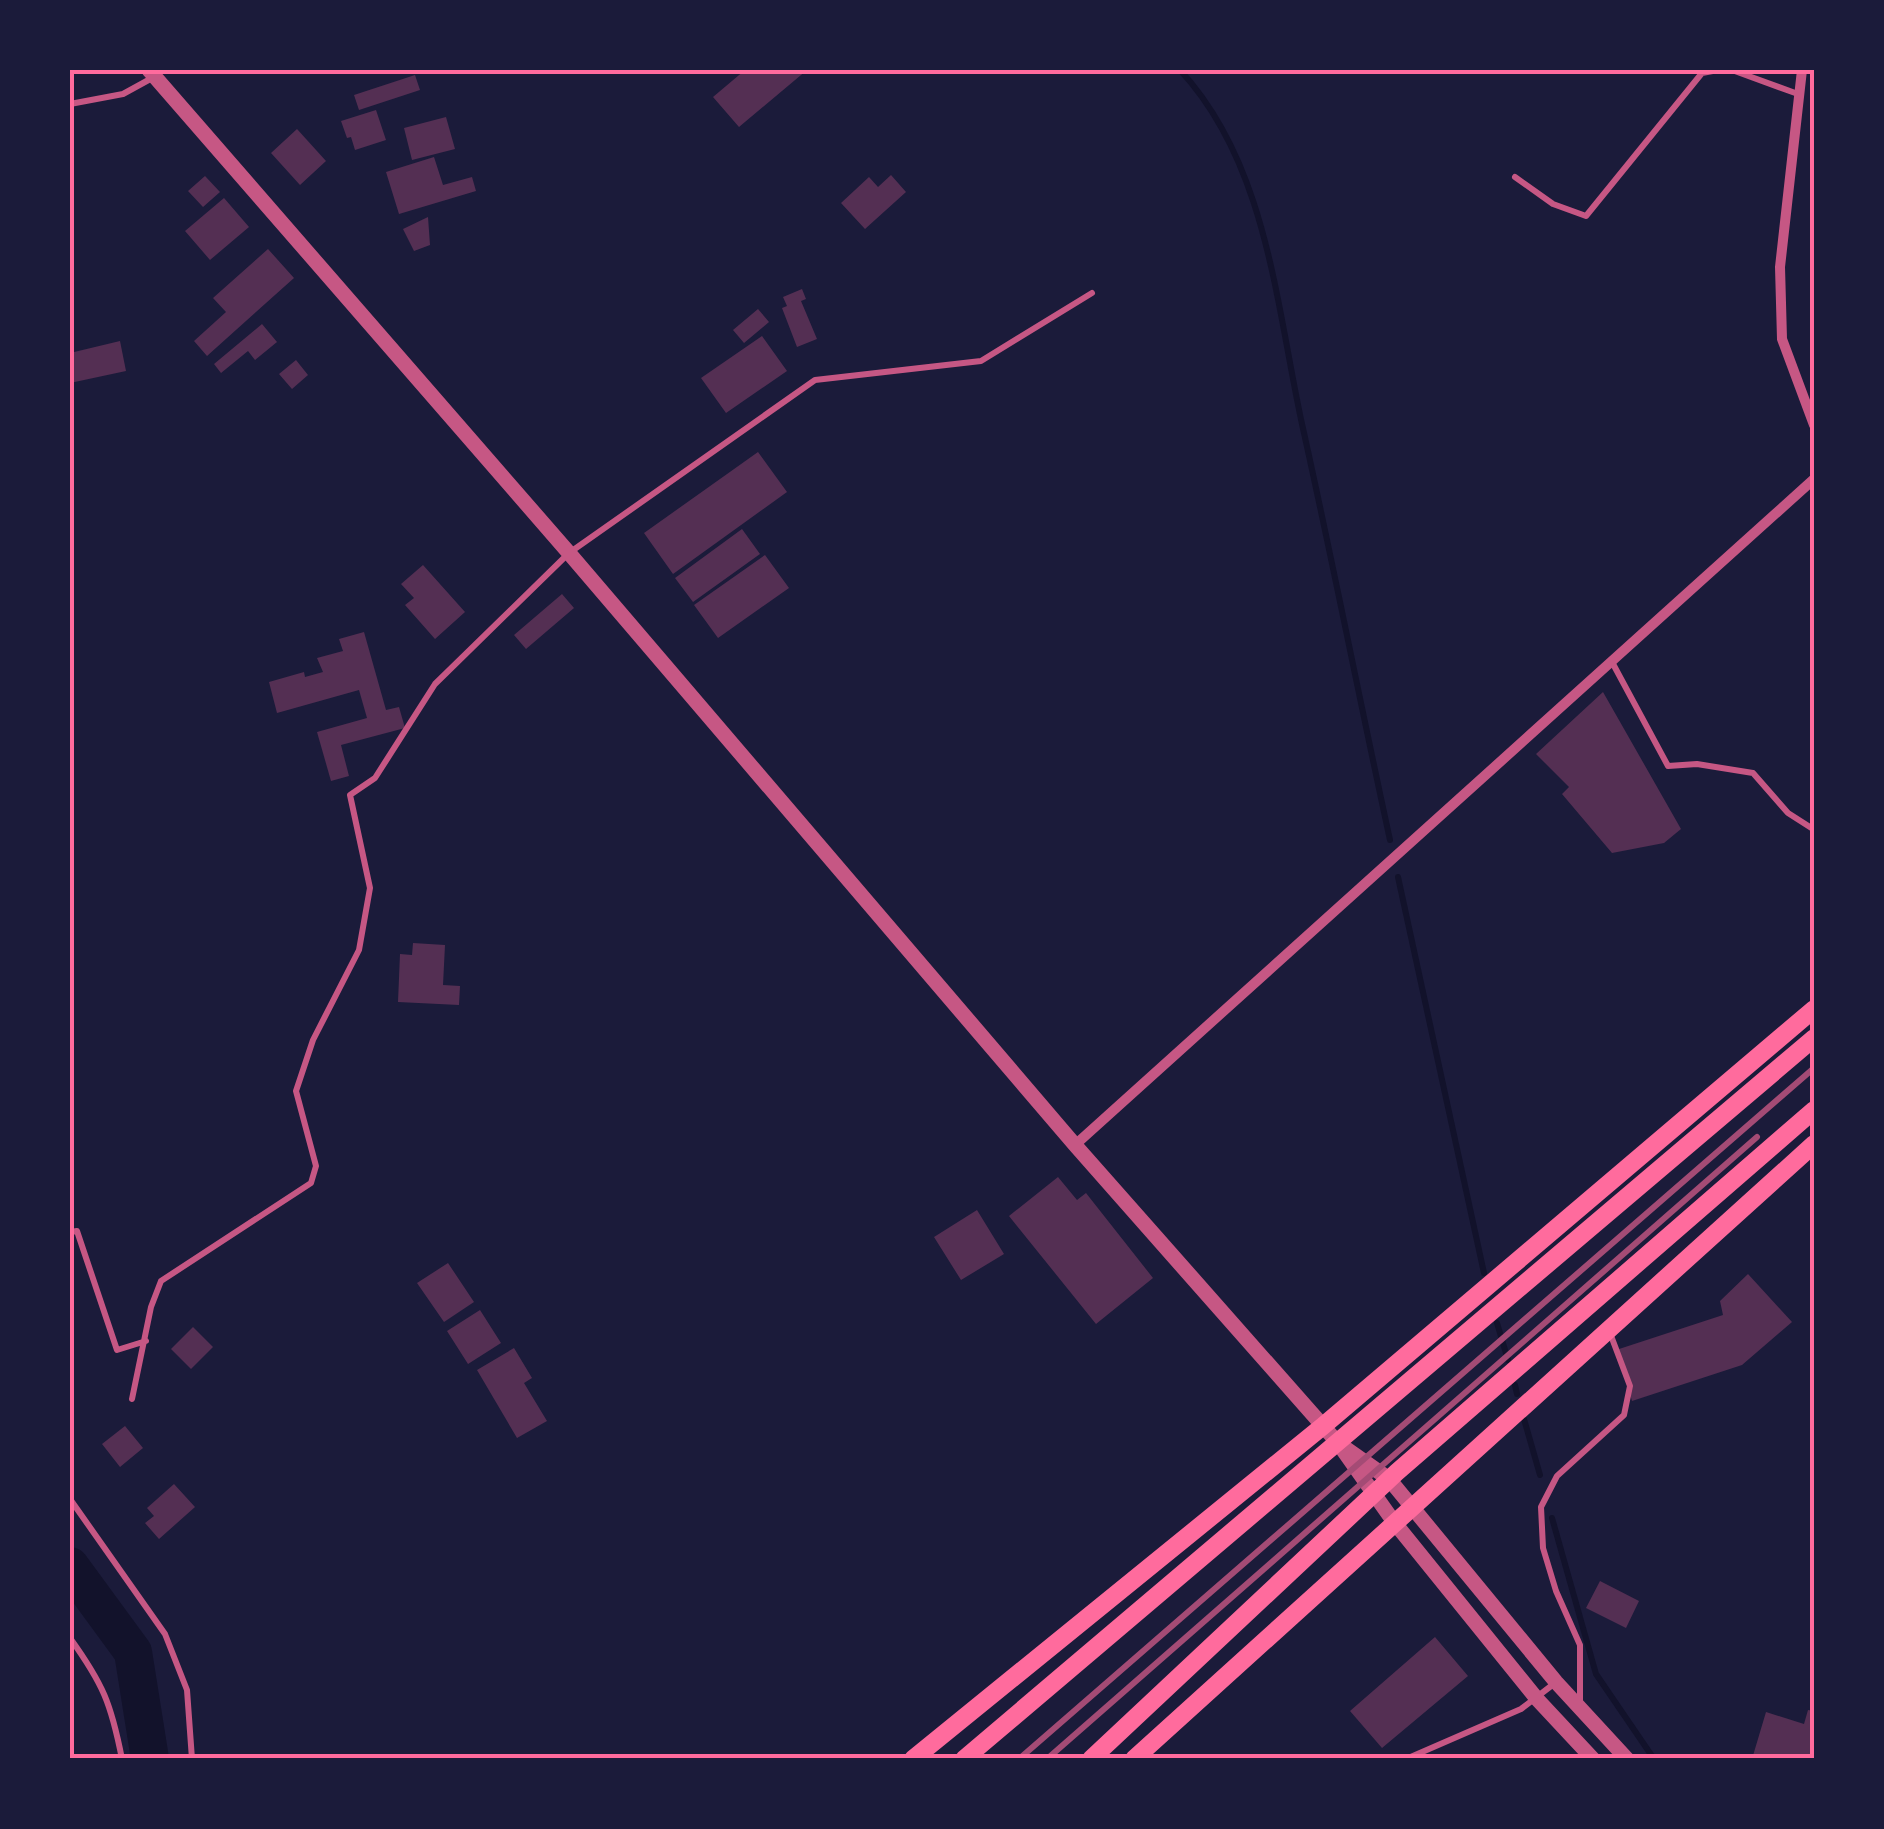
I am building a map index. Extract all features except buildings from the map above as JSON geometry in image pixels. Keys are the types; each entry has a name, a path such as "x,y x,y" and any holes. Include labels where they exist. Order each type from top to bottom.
{"main road":[{"path":"912,1759 1323,1426 1814,1009"},
{"path":"964,1759 1814,1038"},
{"path":"1090,1759 1389,1479 1814,1110"},
{"path":"1134,1759 1814,1144"}],"street":[{"path":"1802,70 1780,267 1782,339 1814,426"},
{"path":"152,73 569,552 1075,1145 1323,1426 1394,1522 1537,1699 1593,1759"},
{"path":"1075,1145 1814,479"},
{"path":"1338,1444 1389,1479 1556,1682 1627,1759"}],"lane":[{"path":"1515,176 1553,204 1586,216 1702,73 1718,70"},
{"path":"1732,70 1800,94"},
{"path":"70,104 123,94 152,73"},
{"path":"132,1399 151,1307 161,1280 311,1183 316,1166 296,1091 313,1040 359,950 370,888 350,795 374,778 435,684 569,552 815,380 981,362 1092,292"},
{"path":"1612,662 1668,766 1697,764 1753,773 1788,813 1812,829"},
{"path":"70,1232 77,1230 117,1350 146,1341"},
{"path":"1580,1706 1580,1645 1547,1562 1541,1506 1557,1476 1624,1415 1630,1386 1608,1328"},
{"path":"70,1499 165,1634 187,1690 192,1759"},
{"path":"70,1638 94,1671 112,1706 122,1759"},
{"path":"1406,1759 1537,1699 1556,1682"}],"waterway":[{"path":"1180,70 1209,107 1232,148 1264,237 1390,840"},
{"path":"1398,877 1484,1273"},
{"path":"1497,1323 1508,1360"},
{"path":"1515,1385 1517,1394"},
{"path":"1524,1419 1540,1475"},
{"path":"1552,1518 1596,1674 1654,1759"},
{"path":"70,1566 133,1652 150,1759"}],"railway":[{"path":"1019,1759 1814,1068"},
{"path":"1047,1759 1757,1137"}]}
